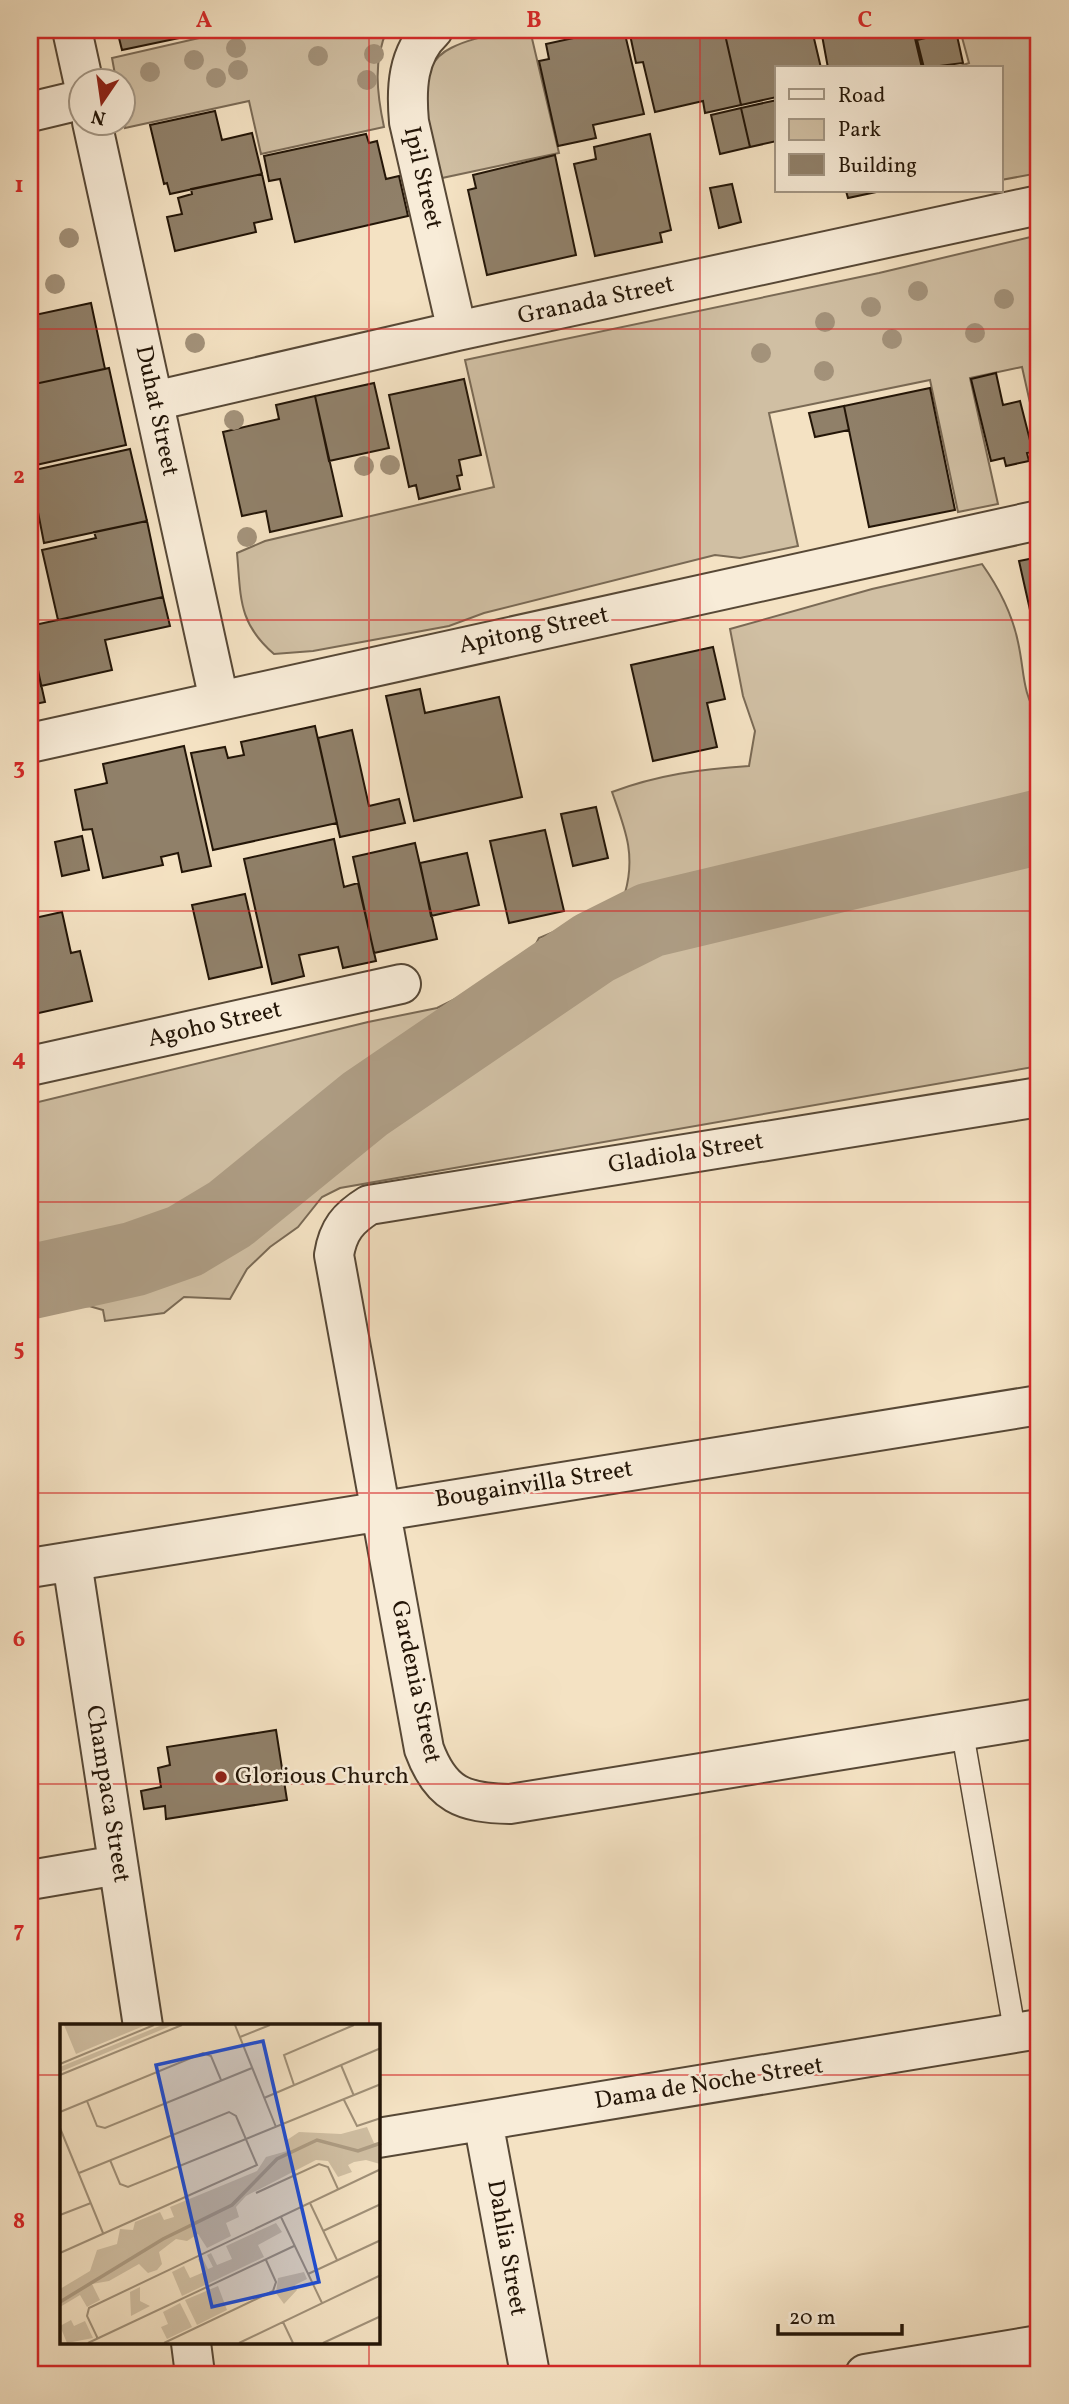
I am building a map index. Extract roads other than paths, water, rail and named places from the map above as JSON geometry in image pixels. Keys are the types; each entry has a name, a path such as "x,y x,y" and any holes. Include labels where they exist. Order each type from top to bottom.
{"street":[{"path":"72,30 80,66"},
{"name":"Ipil Street","path":"433,30 417,50 409,75 407,99 409,122 457,331"},
{"path":"30,112 66,103"},
{"name":"Duhat Street","path":"95,136 219,700"},
{"name":"Granada Street","path":"153,401 457,331 1039,205"},
{"name":"Apitong Street","path":"30,743 1039,520"},
{"name":"Agoho Street","path":"30,1066 401,984"},
{"name":"Gladiola Street","path":"342,1228 353,1215 369,1205 1039,1097"},
{"name":"Gardenia Street","path":"342,1228 334,1255 424,1749 433,1774 451,1791 479,1803 510,1804 1039,1718"},
{"name":"Bougainvilla Street","path":"30,1568 382,1509 1039,1405"},
{"name":"Champaca Street","path":"72,1562 142,2024"},
{"path":"30,1880 118,1865"},
{"name":"Dama de Noche Street","path":"380,2138 1027,2031"},
{"name":"Dahlia Street","path":"483,2121 530,2374"},
{"path":"191,2344 195,2374"},
{"path":"865,2374 1039,2345"}],"lane":[{"path":"962,1730 1027,2031"}],"waterway":[{"path":"30,1282 134,1259 185,1241 230,1214 365,1104 594,948 650,920 1039,827"}],"place":[{"name":"Glorious Church","path":"221,1777"}]}
